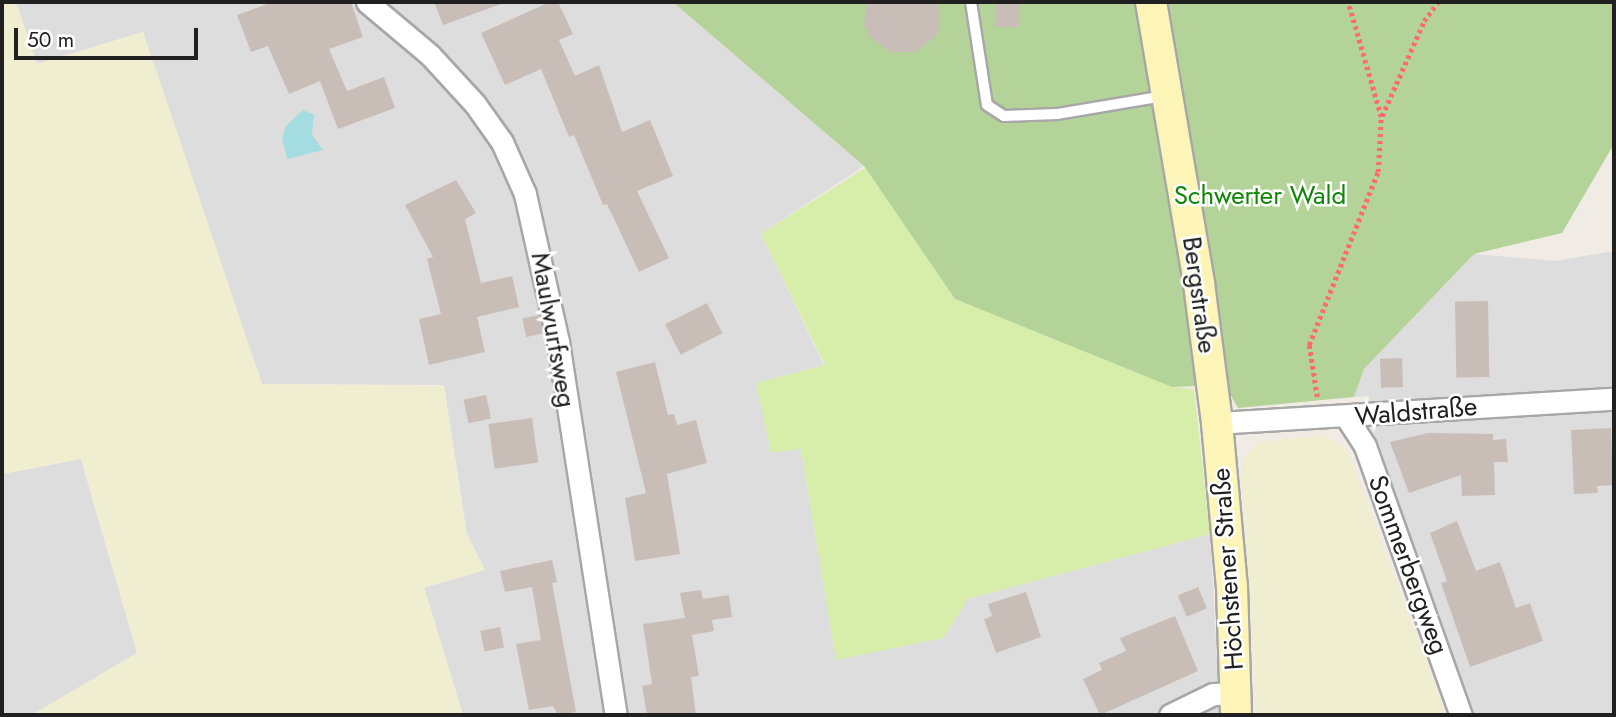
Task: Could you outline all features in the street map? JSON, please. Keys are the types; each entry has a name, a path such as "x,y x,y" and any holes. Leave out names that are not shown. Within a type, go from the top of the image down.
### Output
{"main road":[{"name":"Bergstraße","path":"1151,2 1217,423"},
{"name":"Höchstener Straße","path":"1217,423 1236,704"}],"street":[{"name":"Maulwurfsweg","path":"367,2 429,55 475,104 502,142 525,194 558,341 616,715"},
{"name":"Waldstraße","path":"1217,423 1348,418 1365,412 1614,399"},
{"name":"Sommerbergweg","path":"1348,418 1365,446 1461,715"},
{"path":"1170,715 1213,694 1236,704"}],"lane":[{"path":"971,2 987,105 1004,116 1057,114 1167,96"}],"path":[{"path":"1320,419 1309,345 1378,172 1381,117 1348,2"},
{"path":"1381,117 1424,21 1438,2"}],"shaded area":[{"path":"2,2 16,2 37,64 143,32 262,384 444,386 466,534 485,570 424,588 463,715 32,715 137,653 81,459 2,474"},
{"path":"16,2 673,2 864,166 761,234 824,365 756,383 801,449 836,659 943,638 968,599 1210,534 1220,715 463,715 424,587 485,570 467,534 444,385 262,384 143,32 37,64"},
{"path":"1614,251 1614,715 1474,715 1371,425 1369,396 1354,397 1364,369 1474,254 1555,261"},
{"path":"1324,435 1347,450 1446,715 1257,715 1241,463 1257,442"},
{"path":"81,459 137,653 32,715 2,715 2,474"}],"green space":[{"name":"Schwerter Wald","path":"673,2 1614,2 1614,144 1562,233 1474,254 1364,369 1354,397 1238,408 1225,385 1172,387 955,299 864,166"},
{"path":"865,168 955,299 1172,387 1194,389 1210,534 968,599 943,638 836,660 801,449 771,453 756,383 825,365 761,234"}],"water":[{"path":"303,110 314,115 312,135 323,150 287,159 282,138 286,126"}],"building":[{"path":"273,2 351,2 363,37 329,49 347,91 384,77 395,108 338,129 320,81 289,94 268,46 251,52 237,15"},
{"path":"434,2 501,2 501,4 443,25"},
{"path":"550,2 558,2 573,34 559,40 575,76 599,65 622,132 650,120 673,176 637,191 669,258 639,272 607,204 603,205 574,135 569,137 541,69 505,85 481,33"},
{"path":"867,2 938,2 940,26 935,37 915,52 890,52 869,36 864,24"},
{"path":"995,2 1019,2 1019,27 995,27"},
{"path":"456,180 476,213 465,219 481,283 512,276 519,307 477,317 485,352 429,365 419,319 441,314 427,259 433,257 405,205"},
{"path":"1488,301 1489,377 1456,378 1455,302"},
{"path":"707,303 722,333 681,355 665,324"},
{"path":"539,315 543,334 526,337 522,319"},
{"path":"1402,358 1403,387 1381,388 1380,359"},
{"path":"655,362 668,415 674,414 677,425 696,420 707,463 667,474 680,554 635,561 625,498 646,493 616,372"},
{"path":"486,395 491,418 468,423 464,400"},
{"path":"532,418 538,463 495,469 488,424"},
{"path":"1611,428 1613,485 1597,486 1598,493 1574,494 1571,430"},
{"path":"1428,433 1493,434 1493,440 1506,439 1508,462 1494,462 1495,495 1462,496 1461,475 1409,493 1390,442"},
{"path":"1457,521 1476,571 1500,562 1516,608 1530,603 1543,641 1470,667 1441,583 1447,581 1430,533"},
{"path":"552,560 557,582 552,583 576,712 558,715 553,706 529,710 516,644 541,640 532,587 505,592 500,571"},
{"path":"1198,587 1207,608 1187,617 1178,596"},
{"path":"701,590 703,599 729,595 732,617 712,620 714,631 692,635 699,676 691,677 696,715 647,715 642,686 652,684 643,624 685,618 680,593"},
{"path":"1026,592 1041,637 996,653 984,619 992,616 988,604"},
{"path":"1175,616 1198,671 1100,715 1083,679 1102,670 1099,663 1126,651 1120,638"},
{"path":"500,627 504,648 484,651 480,631"}]}
